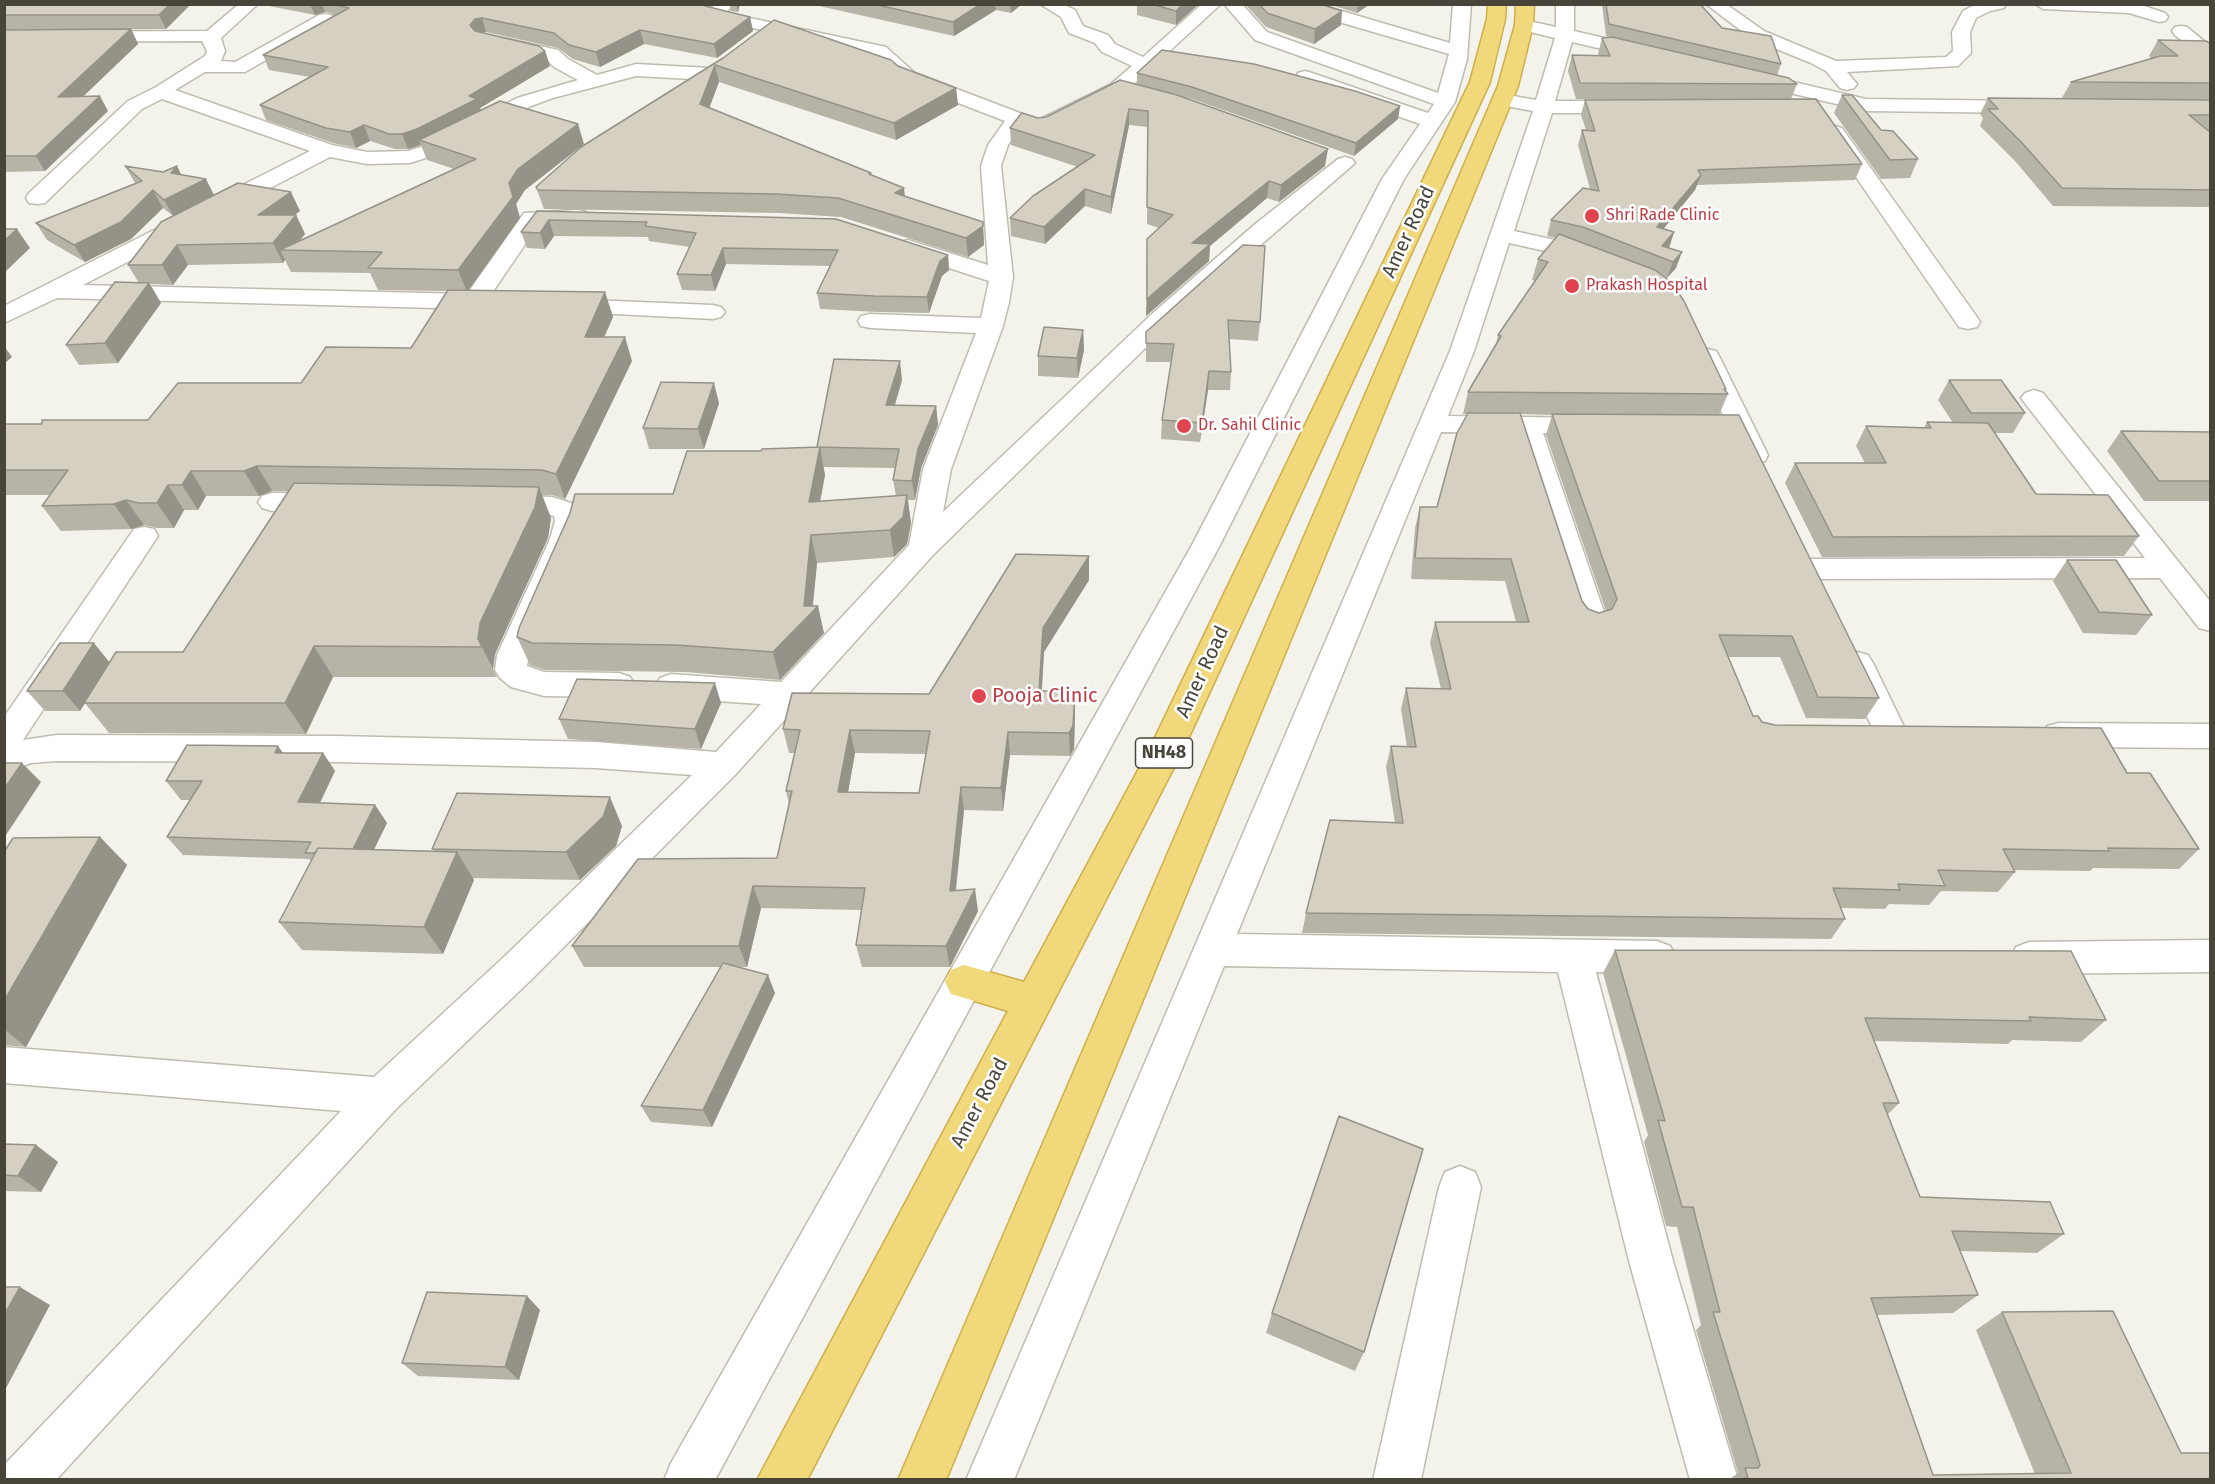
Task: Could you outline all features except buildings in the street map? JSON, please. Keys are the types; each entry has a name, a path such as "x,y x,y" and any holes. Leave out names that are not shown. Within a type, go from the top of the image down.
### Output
{"highway":[{"name":"Amer Road","path":"781,1479 1167,748 1480,82 1496,19 1497,4"},
{"name":"Amer Road","path":"922,1479 1508,86 1524,15"},
{"path":"964,982 1033,1001"}],"street":[{"path":"4,37 212,36 249,4"},
{"path":"725,4 715,14 879,51 908,77 1034,126 1045,125 1118,88 1213,4"},
{"path":"1048,4 1069,14 1075,29 1102,39 1108,48 1137,60 1143,67"},
{"path":"1232,4 1262,36 1438,111"},
{"path":"1297,4 1459,51"},
{"path":"23,1479 382,1096 518,968 724,765 923,548 1162,318 1262,230 1360,168 1438,111 1459,51 1462,4"},
{"path":"1714,4 1758,35 1833,67 1866,105"},
{"path":"1833,67 1951,62 1962,53 1961,32 1969,15 1984,7 1998,4"},
{"path":"2043,4 2131,8 2159,16"},
{"path":"1524,15 1565,19 1658,56"},
{"path":"203,66 238,68 325,19"},
{"path":"990,1479 1462,351 1544,107 1565,19"},
{"path":"755,42 773,28"},
{"path":"2181,31 2211,55"},
{"path":"37,198 135,105 164,91 213,58 216,51 211,41 212,36"},
{"path":"486,39 551,54 561,63 594,81"},
{"path":"682,92 728,62"},
{"path":"164,91 171,97 327,150 367,158 410,157 431,150 524,102 594,81 636,70 710,74"},
{"path":"1727,72 1866,105"},
{"path":"1305,78 1438,111"},
{"path":"1118,88 1140,94"},
{"path":"1502,100 1544,107 1651,107"},
{"path":"1816,105 1968,322"},
{"path":"1781,106 2044,107"},
{"path":"923,548 937,469 991,326 1001,277 991,166 998,145 1017,119"},
{"path":"9,310 54,291 327,150"},
{"path":"1360,168 1429,191"},
{"path":"688,1479 1206,545 1360,168"},
{"path":"474,302 534,206 605,218"},
{"path":"1503,234 1570,250 1610,265"},
{"path":"892,242 1001,277"},
{"path":"54,291 508,303"},
{"path":"543,305 713,312"},
{"path":"870,321 991,326"},
{"path":"1695,332 1729,426 1766,478"},
{"path":"2034,398 2211,621"},
{"path":"1431,424 1622,426"},
{"path":"1527,425 1592,621"},
{"path":"272,502 355,502"},
{"path":"474,503 534,504 567,511 568,521 564,539 513,655 511,670 522,679 544,684 685,686 789,694"},
{"path":"4,743 144,536"},
{"path":"1810,569 2169,568"},
{"path":"1846,640 1903,733 1856,733"},
{"path":"2033,734 2211,736"},
{"path":"4,760 29,751 57,748 324,749 596,755 724,765"},
{"path":"1211,950 1688,957"},
{"path":"1573,956 1651,1262 1714,1479"},
{"path":"1997,958 2211,956"},
{"path":"4,1065 382,1096"},
{"path":"1402,1477 1460,1187"}],"place":[{"name":"Shri Rade Clinic","path":"1592,216"},
{"name":"Prakash Hospital","path":"1572,286"},
{"name":"Dr. Sahil Clinic","path":"1184,426"},
{"name":"Pooja Clinic","path":"979,696"}]}
